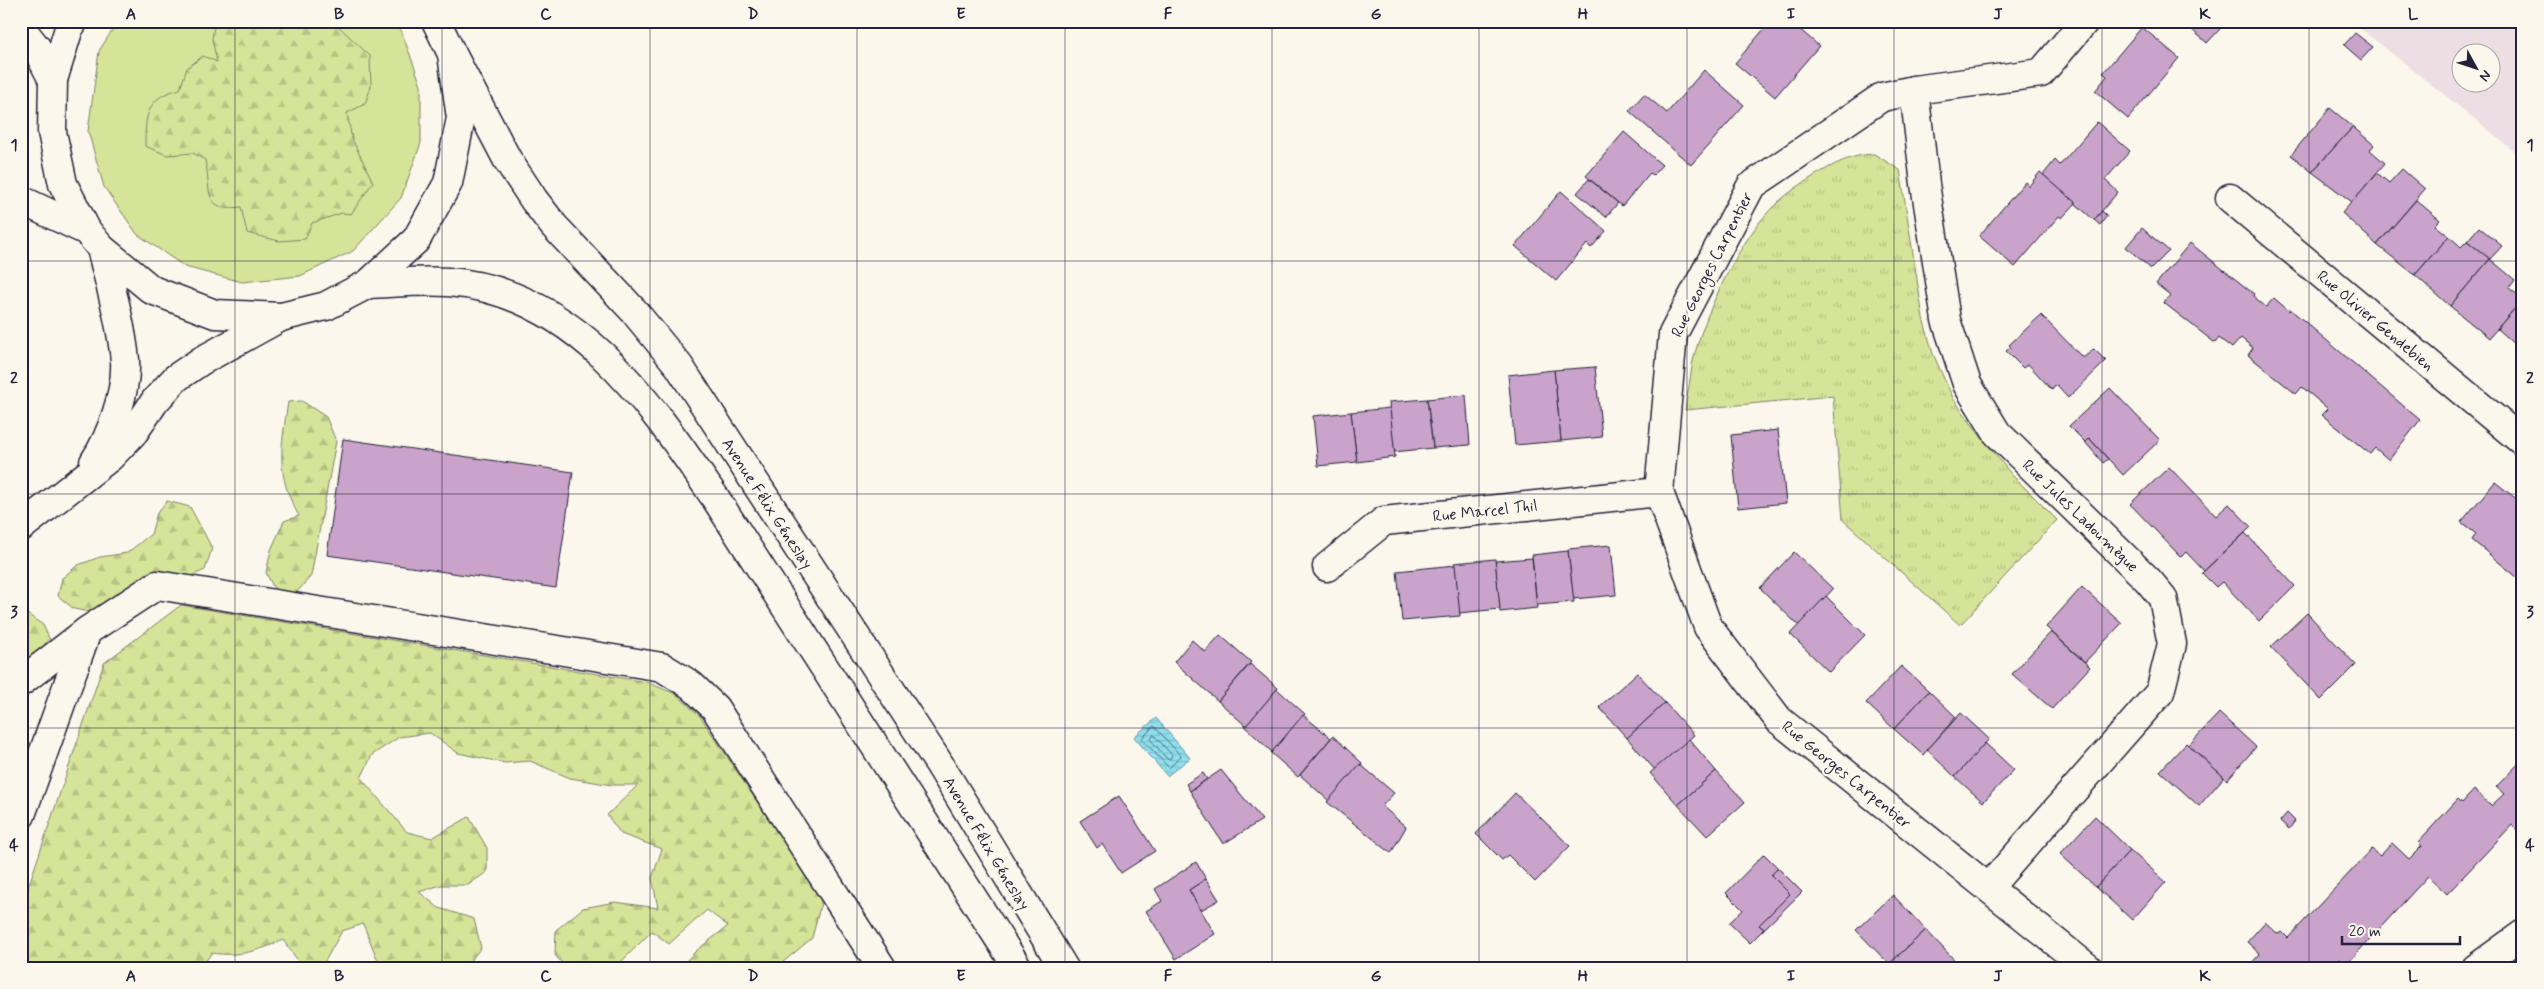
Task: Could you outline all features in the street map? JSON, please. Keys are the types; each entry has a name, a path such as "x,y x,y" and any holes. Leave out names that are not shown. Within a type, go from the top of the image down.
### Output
{"main road":[{"path":"74,21 69,28 53,80 52,132 63,184 94,239 118,320 125,362 121,395 110,433 102,451 85,475"},
{"name":"Avenue Félix Géneslay","path":"436,21 507,159 534,200 554,226 633,310 678,366 938,762 1064,968"},
{"name":"Rue Georges Carpentier","path":"2085,21 2041,73 1914,90 1882,97 1751,186 1673,334 1659,492 1708,627 1779,720 2088,968"},
{"path":"21,28 36,47 53,80"},
{"path":"21,527 110,457 128,438 155,401 176,378 201,361 281,317 326,306 368,284 416,240 448,183 461,118 452,54"},
{"name":"Rue Jules Ladoumègue","path":"1914,90 1925,184 1946,320 1967,384 1997,433 2148,580 2163,598 2172,644 2160,692 1989,887"},
{"name":"Rue Olivier Gendebien","path":"2230,198 2523,442"},
{"path":"21,200 94,239 152,290 215,314 281,317"},
{"path":"368,284 449,282 494,292 528,302 550,314 564,322 596,348 642,398 684,452 716,499 1018,968"},
{"name":"Rue Marcel Thil","path":"1327,567 1384,521 1659,492"},
{"path":"21,682 86,631 157,585 662,667 691,684 715,708 882,968"},
{"path":"21,815 86,631"},
{"path":"2476,968 2523,934"}],"shaded area":[{"path":"2351,21 2523,21 2523,159 2480,123"}],"green space":[{"path":"118,21 393,21 401,30 421,85 421,143 401,198 353,251 300,276 242,282 185,267 137,234 104,187 88,131 99,51"},
{"path":"215,21 335,23 370,56 371,87 365,104 347,113 352,139 373,182 351,214 342,213 312,223 305,239 279,241 247,233 241,207 228,208 213,202 210,196 205,160 193,153 167,155 145,146 147,117 154,103 160,97 180,89 187,68 203,56 217,62 212,39"},
{"path":"1874,154 1900,170 1923,318 1933,354 1953,398 2012,475 2057,520 1960,625 1843,520 1833,396 1685,410 1698,342 1715,299 1750,235 1777,203 1804,182 1842,161 1857,156"},
{"path":"302,401 326,417 336,441 311,576 296,593 275,590 266,573 271,550 284,521 299,516 286,487 283,474 282,447 288,402"},
{"path":"167,501 190,507 212,548 205,570 100,614 74,609 58,596 62,578 78,565 100,557 127,553 151,534 157,513"},
{"path":"181,605 646,682 676,694 700,716 822,899 812,938 776,968 679,968 696,951 728,926 707,910 669,944 652,931 621,962 599,968 566,968 555,955 556,930 583,908 615,902 658,908 652,878 662,849 621,834 607,815 638,785 612,785 570,778 530,761 505,763 458,753 430,733 399,737 372,755 361,778 407,832 432,838 469,817 487,848 487,872 468,885 441,885 419,892 439,908 474,919 481,948 464,968 389,968 379,963 363,924 342,931 321,968 299,962 283,940 240,954 212,953 200,968 21,968 21,908 104,663"},
{"path":"26,613 43,625 51,642 21,691 21,614"}],"water":[{"path":"1156,718 1190,758 1167,776 1134,737"}],"building":[{"path":"1771,21 1790,21 1819,46 1775,97 1735,63"},
{"path":"2182,21 2217,21 2214,24 2220,29 2207,43"},
{"path":"2142,27 2179,58 2128,119 2095,91 2107,76 2103,73"},
{"path":"2355,33 2373,47 2361,60 2344,45"},
{"path":"1704,70 1744,105 1691,165 1629,111 1644,94 1667,113"},
{"path":"2330,108 2353,127 2312,172 2291,155"},
{"path":"2097,122 2130,151 2105,180 2118,192 2094,220 2043,175 2055,160 2060,165"},
{"path":"2353,127 2374,145 2370,150 2385,163 2352,202 2312,172"},
{"path":"1624,132 1662,165 1653,175 1650,173 1622,206 1586,176"},
{"path":"2402,169 2425,189 2377,245 2342,213 2377,173 2389,183"},
{"path":"2040,172 2076,203 2062,218 2059,216 2015,267 1979,236 2025,182 2029,186"},
{"path":"1589,179 1618,203 1606,217 1577,193"},
{"path":"1561,191 1606,231 1591,248 1587,244 1556,281 1515,246"},
{"path":"2416,200 2440,220 2435,225 2449,236 2415,275 2377,245"},
{"path":"2102,211 2107,216 2100,225 2094,220"},
{"path":"2479,227 2502,246 2490,259 2467,241"},
{"path":"2142,228 2169,251 2151,269 2126,247"},
{"path":"2449,236 2461,247 2467,241 2490,259 2450,306 2415,275"},
{"path":"2190,243 2254,294 2253,296 2266,307 2274,298 2289,311 2290,309 2420,420 2389,460 2375,448 2370,454 2322,415 2328,409 2302,387 2296,394 2248,355 2253,348 2241,338 2232,348 2219,338 2215,343 2164,303 2170,295 2156,284"},
{"path":"2490,259 2515,280 2509,288 2523,299 2489,338 2450,306"},
{"path":"2523,299 2523,352 2497,329"},
{"path":"2041,315 2083,358 2094,349 2106,361 2068,398 2056,385 2052,390 2028,364 2023,368 2006,351 2011,347 2009,345"},
{"path":"1595,367 1602,437 1561,441 1554,370"},
{"path":"1554,370 1561,441 1515,445 1508,375"},
{"path":"2110,388 2160,440 2123,475 2089,438 2085,442 2069,426"},
{"path":"1466,395 1470,445 1433,448 1427,399"},
{"path":"1427,399 1433,448 1394,452 1389,402"},
{"path":"1390,408 1395,457 1357,462 1351,412"},
{"path":"1351,412 1357,462 1318,466 1313,416"},
{"path":"1778,430 1786,503 1738,508 1731,435"},
{"path":"2089,438 2108,459 2103,463 2085,442"},
{"path":"343,439 573,472 556,588 327,555"},
{"path":"2169,467 2216,516 2229,504 2251,527 2204,571 2186,552 2181,557 2130,504"},
{"path":"2495,482 2523,504 2523,573 2518,578 2472,540 2476,534 2461,522"},
{"path":"2245,533 2295,586 2259,621 2222,582 2216,587 2202,573"},
{"path":"1611,545 1616,595 1573,599 1568,549"},
{"path":"1568,551 1574,602 1537,605 1532,555"},
{"path":"1794,552 1833,589 1799,626 1760,588"},
{"path":"1532,558 1537,608 1500,612 1495,561"},
{"path":"1495,559 1500,609 1459,613 1454,563"},
{"path":"1455,565 1460,616 1402,621 1397,571"},
{"path":"2082,587 2122,623 2085,662 2046,627"},
{"path":"1826,596 1865,635 1829,672 1790,634"},
{"path":"2307,613 2356,665 2321,700 2271,647"},
{"path":"2051,632 2090,667 2052,709 2012,674"},
{"path":"1220,635 1251,662 1218,701 1174,662 1192,640 1205,652"},
{"path":"1250,664 1278,688 1246,726 1218,701"},
{"path":"1901,666 1929,691 1894,729 1866,703"},
{"path":"1637,673 1665,703 1627,738 1599,707"},
{"path":"1277,689 1305,714 1272,752 1245,727"},
{"path":"1929,691 1956,717 1923,755 1894,729"},
{"path":"1665,703 1694,735 1655,770 1627,738"},
{"path":"1961,713 1989,739 1955,777 1927,750"},
{"path":"2219,713 2256,747 2227,780 2189,745"},
{"path":"1303,715 1331,738 1298,777 1271,753"},
{"path":"1333,736 1362,763 1329,801 1300,775"},
{"path":"1689,739 1716,771 1678,805 1650,773"},
{"path":"1985,743 2014,770 1983,802 1955,777"},
{"path":"2186,743 2224,777 2199,806 2160,771"},
{"path":"2523,759 2523,836 2512,825 2447,894 2428,876 2345,966 2339,959 2331,968 2247,968 2260,954 2247,942 2265,922 2278,934 2282,932 2288,938 2372,849 2380,856 2392,843 2409,859 2422,846 2418,842 2458,799 2462,803 2474,790 2491,806 2504,794 2496,787"},
{"path":"1360,764 1394,793 1382,806 1406,827 1391,853 1327,802"},
{"path":"1221,770 1262,820 1223,844 1190,791"},
{"path":"1716,771 1745,802 1707,836 1678,805"},
{"path":"1203,773 1207,779 1190,791 1186,784"},
{"path":"1515,793 1570,846 1535,882 1508,855 1502,860 1476,834"},
{"path":"1119,796 1155,851 1121,873 1102,844 1097,848 1080,821"},
{"path":"2287,813 2295,821 2289,829 2280,821"},
{"path":"2095,816 2130,850 2096,887 2060,854"},
{"path":"2130,850 2166,882 2132,920 2096,887"},
{"path":"1764,854 1778,868 1771,875 1790,894 1759,925 1764,929 1750,943 1729,923 1743,910 1726,893"},
{"path":"1196,862 1206,879 1189,890 1215,934 1176,959 1146,911 1162,901 1155,889"},
{"path":"1778,868 1802,892 1764,929 1759,925 1790,894 1771,875"},
{"path":"1206,879 1219,900 1201,910 1189,890"},
{"path":"1893,895 1926,930 1889,964 1856,930"},
{"path":"1926,930 1962,968 1892,968 1889,964"}]}
